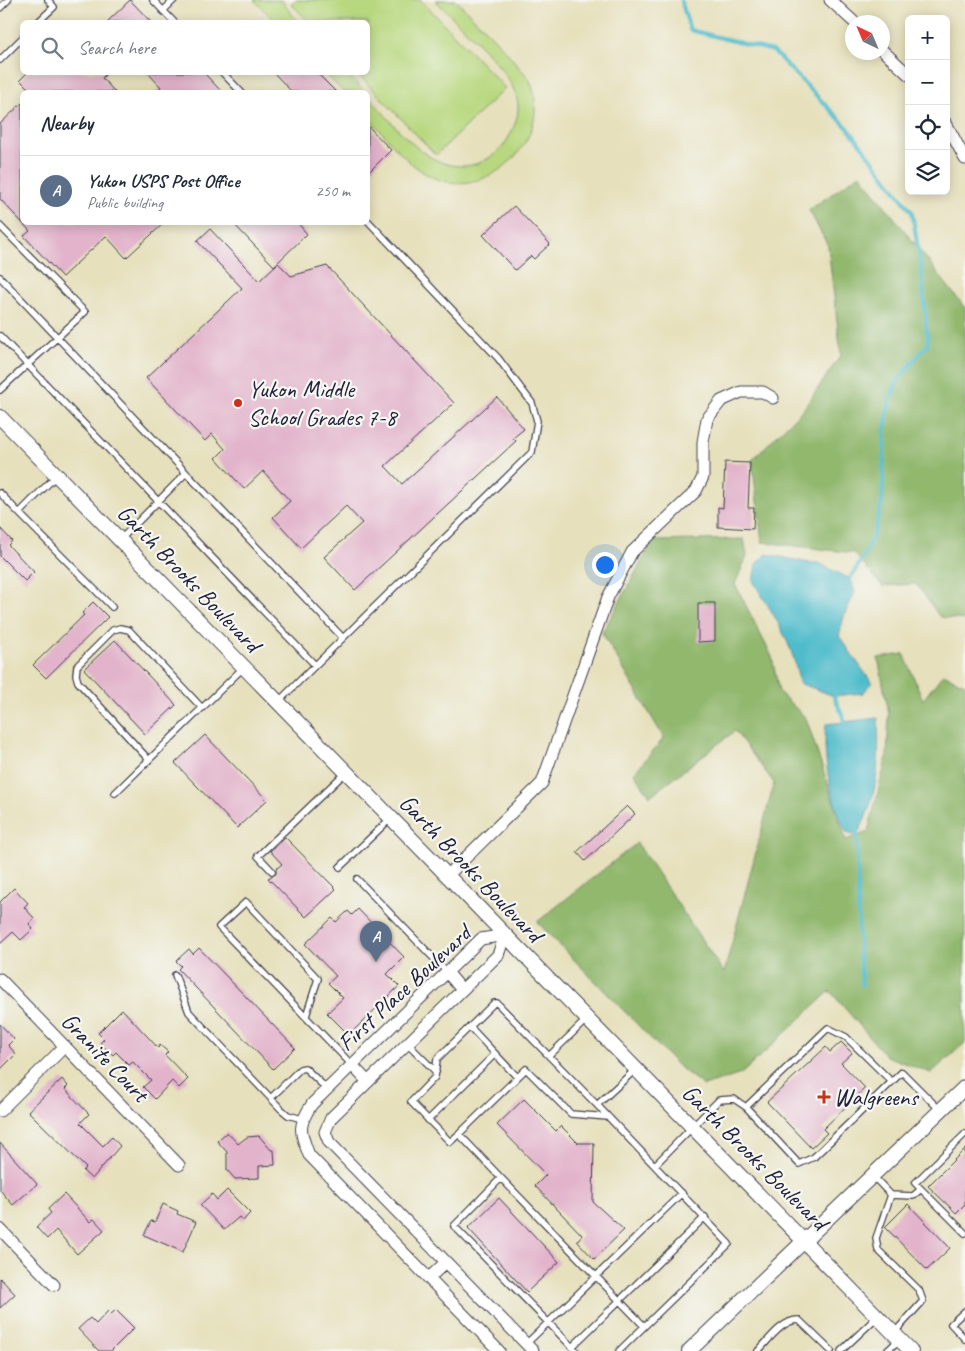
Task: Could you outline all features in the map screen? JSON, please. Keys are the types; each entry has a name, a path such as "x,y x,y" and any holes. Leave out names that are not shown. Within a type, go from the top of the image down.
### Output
{"street":[{"path":"830,0 846,15"},
{"path":"890,57 905,71"},
{"path":"950,131 965,159"},
{"path":"447,876 542,783 608,596 632,552 696,491 703,476 703,442 706,419 721,401 741,392 763,392 773,398"},
{"name":"Garth Brooks Boulevard","path":"0,416 447,876 804,1239 911,1351"},
{"name":"First Place Boulevard","path":"302,1119 312,1104 481,939 505,935 498,955 331,1118 325,1132 329,1142 446,1262 526,1349"},
{"path":"447,972 462,990"},
{"name":"Granite Court","path":"0,979 179,1164"},
{"path":"0,1111 65,1046"},
{"path":"352,1065 368,1082"},
{"path":"688,1351 965,1087"},
{"path":"302,1119 300,1131 310,1155 499,1351"},
{"path":"0,1229 54,1285"},
{"path":"429,1278 446,1262"}],"lane":[{"path":"0,8 8,0"},
{"path":"40,20 54,7 48,0"},
{"path":"153,0 172,20"},
{"path":"163,10 174,0"},
{"path":"0,60 20,40"},
{"path":"225,75 239,90"},
{"path":"278,702 532,452 537,421 532,403 498,358 370,223"},
{"path":"0,226 85,312 0,390"},
{"path":"0,277 185,474 343,638"},
{"path":"0,336 315,665"},
{"path":"120,540 185,474"},
{"path":"19,513 57,475"},
{"path":"0,494 112,607"},
{"path":"149,760 78,682 76,675 77,666 113,630 120,628 129,630 202,708"},
{"path":"115,793 244,668"},
{"path":"272,871 258,856 346,772"},
{"path":"340,867 391,818"},
{"path":"357,878 447,972"},
{"path":"306,1016 318,979 246,902 219,927 352,1065"},
{"path":"175,975 189,1012 288,1115 302,1119"},
{"path":"608,1117 571,1114 527,1069 450,1142 410,1102 435,1077 437,1059 496,1002 597,1105 682,1193 729,1244 618,1351"},
{"path":"549,1056 587,1019"},
{"path":"470,1027 517,1077"},
{"path":"746,1107 828,1028 846,1037 892,1082"},
{"path":"407,1044 436,1072"},
{"path":"428,1120 496,1054"},
{"path":"271,1098 300,1069 306,1068 327,1089"},
{"path":"597,1105 636,1069"},
{"path":"655,1165 719,1100 734,1099 746,1107 799,1164 814,1157 902,1072 940,1110"},
{"path":"459,1134 644,1326"},
{"path":"963,1228 915,1183 965,1134"},
{"path":"872,1175 891,1195 913,1196 921,1189"},
{"path":"501,1178 454,1226 574,1349 705,1217"},
{"path":"526,1349 549,1322 682,1193"},
{"path":"887,1351 923,1301 919,1290 878,1250 876,1238 891,1195"},
{"path":"965,1311 951,1324 965,1339"},
{"path":"841,1351 878,1316"},
{"path":"758,1351 787,1322 794,1320 799,1320 831,1351"}],"green space":[{"path":"254,0 281,0 296,20 274,20"},
{"path":"295,0 421,0 505,88 436,155 359,75 370,75 370,20 307,20 291,4"},
{"path":"435,0 456,0 488,32 529,79 535,102 533,123 525,142 512,159 496,172 476,180 455,183 434,178 415,167 370,119 370,98 402,134 429,156 443,163 459,166 476,164 488,159 507,140 515,123 518,105 512,87 504,74 494,60"},
{"path":"326,75 348,75 363,90 342,90"},
{"path":"860,174 965,308 965,620 940,617 916,584 882,586 854,553 762,542 752,460 805,407 841,355 828,246 809,210"},
{"path":"744,539 747,556 735,584 772,657 779,692 806,718 846,840 868,832 887,756 889,714 878,658 904,654 923,700 943,674 965,684 965,1043 931,1073 886,1056 830,991 741,1074 704,1086 679,1067 537,922 637,843 724,973 774,783 735,731 650,796 634,773 664,738 602,633 653,541"}],"water":[{"path":"767,554 809,563 819,563 850,579 855,592 844,616 839,636 872,683 863,693 834,696 799,683 797,669 788,643 753,581 756,564"},
{"path":"878,718 879,749 876,778 869,807 857,835 846,832 832,793 825,752 826,724"}],"building":[{"path":"130,0 149,20 109,20"},
{"path":"25,75 105,75 102,78 113,90 30,90 20,80"},
{"path":"150,75 206,75 220,90 157,90 161,87"},
{"path":"276,75 319,75 334,90 290,90"},
{"path":"20,105 20,220 0,199 0,124"},
{"path":"370,128 391,150 370,171"},
{"path":"514,206 550,244 534,259 531,256 515,270 483,235"},
{"path":"24,225 162,225 126,258 106,236 62,277 24,236 30,231"},
{"path":"235,225 300,225 307,234 274,266"},
{"path":"210,229 259,281 278,263 291,276 327,266 454,403 385,466 402,484 497,397 524,429 513,438 516,441 355,590 324,557 362,523 346,506 301,548 273,517 290,501 263,471 244,489 216,458 225,449 212,434 205,441 146,378 242,288 197,241"},
{"path":"725,462 750,463 748,508 754,508 753,529 718,527 718,507 723,508"},
{"path":"0,528 12,541 8,545 34,572 25,581 0,556"},
{"path":"93,602 108,617 46,678 33,665 84,615 82,613"},
{"path":"698,603 715,603 715,641 698,642"},
{"path":"115,640 176,705 145,734 84,669"},
{"path":"205,735 267,800 237,828 175,763"},
{"path":"627,806 635,814 585,861 577,852"},
{"path":"285,837 336,889 306,917 268,878 276,874 276,869 282,864 270,851"},
{"path":"14,888 28,903 24,907 34,918 29,924 33,929 21,940 13,932 0,944 0,902"},
{"path":"358,909 404,957 387,974 399,986 349,1035 327,1013 343,998 328,983 336,976 305,944 332,918 336,922 348,911 352,915"},
{"path":"199,948 295,1048 273,1069 178,969 181,966 176,961 189,949 193,954"},
{"path":"122,1009 158,1048 160,1045 168,1052 165,1055 188,1079 179,1088 172,1081 155,1099 143,1087 151,1080 133,1062 129,1065 116,1052 113,1055 100,1043 104,1039 98,1033"},
{"path":"0,1024 14,1039 8,1045 16,1054 0,1070"},
{"path":"841,1042 852,1053 841,1063 865,1088 823,1129 827,1133 811,1148 767,1102 826,1047 830,1052"},
{"path":"62,1079 68,1086 65,1089 89,1114 80,1123 103,1146 112,1137 120,1146 92,1179 83,1171 86,1168 28,1111"},
{"path":"524,1099 556,1131 561,1126 578,1143 594,1143 593,1202 624,1230 594,1259 577,1241 582,1235 535,1186 546,1175 497,1125"},
{"path":"227,1132 238,1144 247,1137 259,1136 271,1150 274,1150 275,1165 259,1166 259,1178 235,1179 227,1170 227,1152 217,1141"},
{"path":"0,1143 37,1184 13,1205 0,1190"},
{"path":"965,1149 965,1204 956,1213 928,1186"},
{"path":"227,1190 250,1213 243,1221 239,1217 224,1230 200,1205 212,1194 217,1200"},
{"path":"64,1194 90,1222 94,1219 104,1230 77,1254 56,1230 47,1239 36,1227 51,1213 48,1209"},
{"path":"499,1198 559,1262 527,1292 468,1228"},
{"path":"163,1204 178,1211 177,1214 196,1222 183,1252 144,1235 151,1221 155,1222"},
{"path":"908,1204 950,1248 927,1270 885,1227"},
{"path":"0,1278 15,1294 0,1308"},
{"path":"116,1310 134,1328 111,1351 99,1351 78,1329 90,1318 96,1324 108,1311 111,1314"}],"waterway":[{"path":"681,0 690,30 773,51 848,128 912,212 921,267 928,344 897,381 889,404 885,429 882,502 875,530 864,556 848,582"},
{"path":"836,694 834,696 847,726"},
{"path":"857,832 859,950 862,985"}],"place":[{"name":"Yukon Middle School Grades 7-8","path":"238,403"},
{"name":"Yukon USPS Post Office","path":"376,962"},
{"name":"Walgreens","path":"824,1097"}]}
